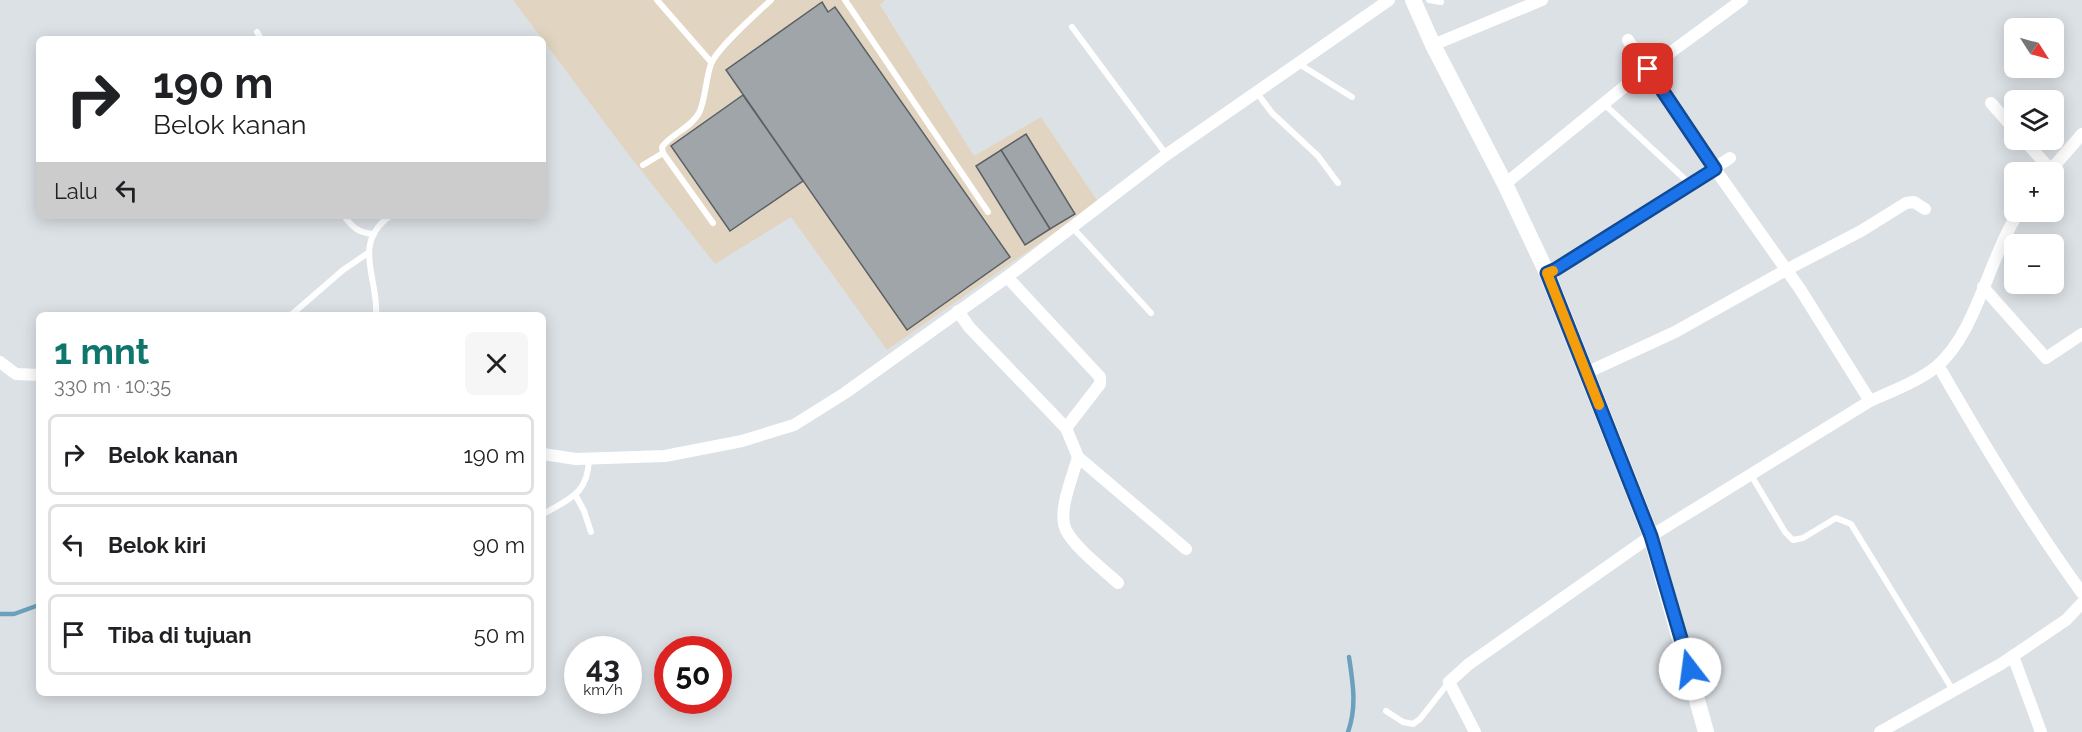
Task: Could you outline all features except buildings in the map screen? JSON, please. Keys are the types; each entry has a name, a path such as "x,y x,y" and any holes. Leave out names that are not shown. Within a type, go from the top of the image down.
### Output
{"main road":[{"path":"1420,1 1432,45 1505,184 1547,273 1651,536 1707,732"}],"street":[{"path":"546,454 576,459 665,456 742,441 794,425 845,393 1007,276 1166,155 1389,0"},
{"path":"1432,45 1542,0"},
{"path":"1648,69 1742,0"},
{"path":"1628,40 1786,270 1870,401"},
{"path":"1505,184 1624,87"},
{"path":"1991,103 2004,118"},
{"path":"2058,162 2082,134"},
{"path":"2032,150 2042,162"},
{"path":"1547,273 1730,158"},
{"path":"1586,373 1675,332 1786,270 1862,231 1906,203 1914,202 1925,209"},
{"path":"1475,732 1449,682 1469,664 1651,536 1870,401 1907,384 1938,365 1957,342 2013,222"},
{"path":"1007,276 1100,377 1100,384 1066,428"},
{"path":"1983,287 2046,358 2082,334"},
{"path":"958,311 969,327 1066,428 1078,458 1186,549"},
{"path":"0,362 16,374"},
{"path":"1938,365 1991,455 2058,560 2082,593"},
{"path":"0,375 36,375"},
{"path":"1078,458 1065,500 1065,529 1076,543 1118,583"},
{"path":"1881,732 2013,656 2066,620 2082,603"},
{"path":"2013,656 2042,732"}],"lane":[{"path":"657,0 711,62"},
{"path":"713,223 663,153 662,147 686,128 700,112 711,62 740,29 771,0"},
{"path":"845,0 988,212"},
{"path":"1420,1 1441,2"},
{"path":"1072,27 1166,155"},
{"path":"257,32 259,36"},
{"path":"1299,64 1352,97"},
{"path":"1257,93 1272,113 1318,156 1338,183"},
{"path":"1604,104 1690,184"},
{"path":"643,165 663,153"},
{"path":"347,219 362,233 374,234"},
{"path":"376,312 368,253 374,234 387,219"},
{"path":"1072,227 1151,313"},
{"path":"294,312 343,270 368,253"},
{"path":"546,512 576,496 585,483 590,459"},
{"path":"1751,475 1785,532 1793,540 1803,538 1836,518 1851,524 1954,692"},
{"path":"576,496 591,532"},
{"path":"1386,711 1404,722 1413,724 1420,719 1449,682"}],"shaded area":[{"path":"513,0 885,0 880,5 974,156 1041,117 1098,202 887,350 791,217 715,264 625,150 546,44 546,36 540,36"}],"waterway":[{"path":"0,614 14,614 36,606"},
{"path":"1348,732 1353,713 1353,686 1349,657"}],"slow traffic":[{"path":"1553,271 1547,273 1599,405"}],"route":[{"path":"1648,69 1715,169 1547,273 1651,536 1690,669"}]}
